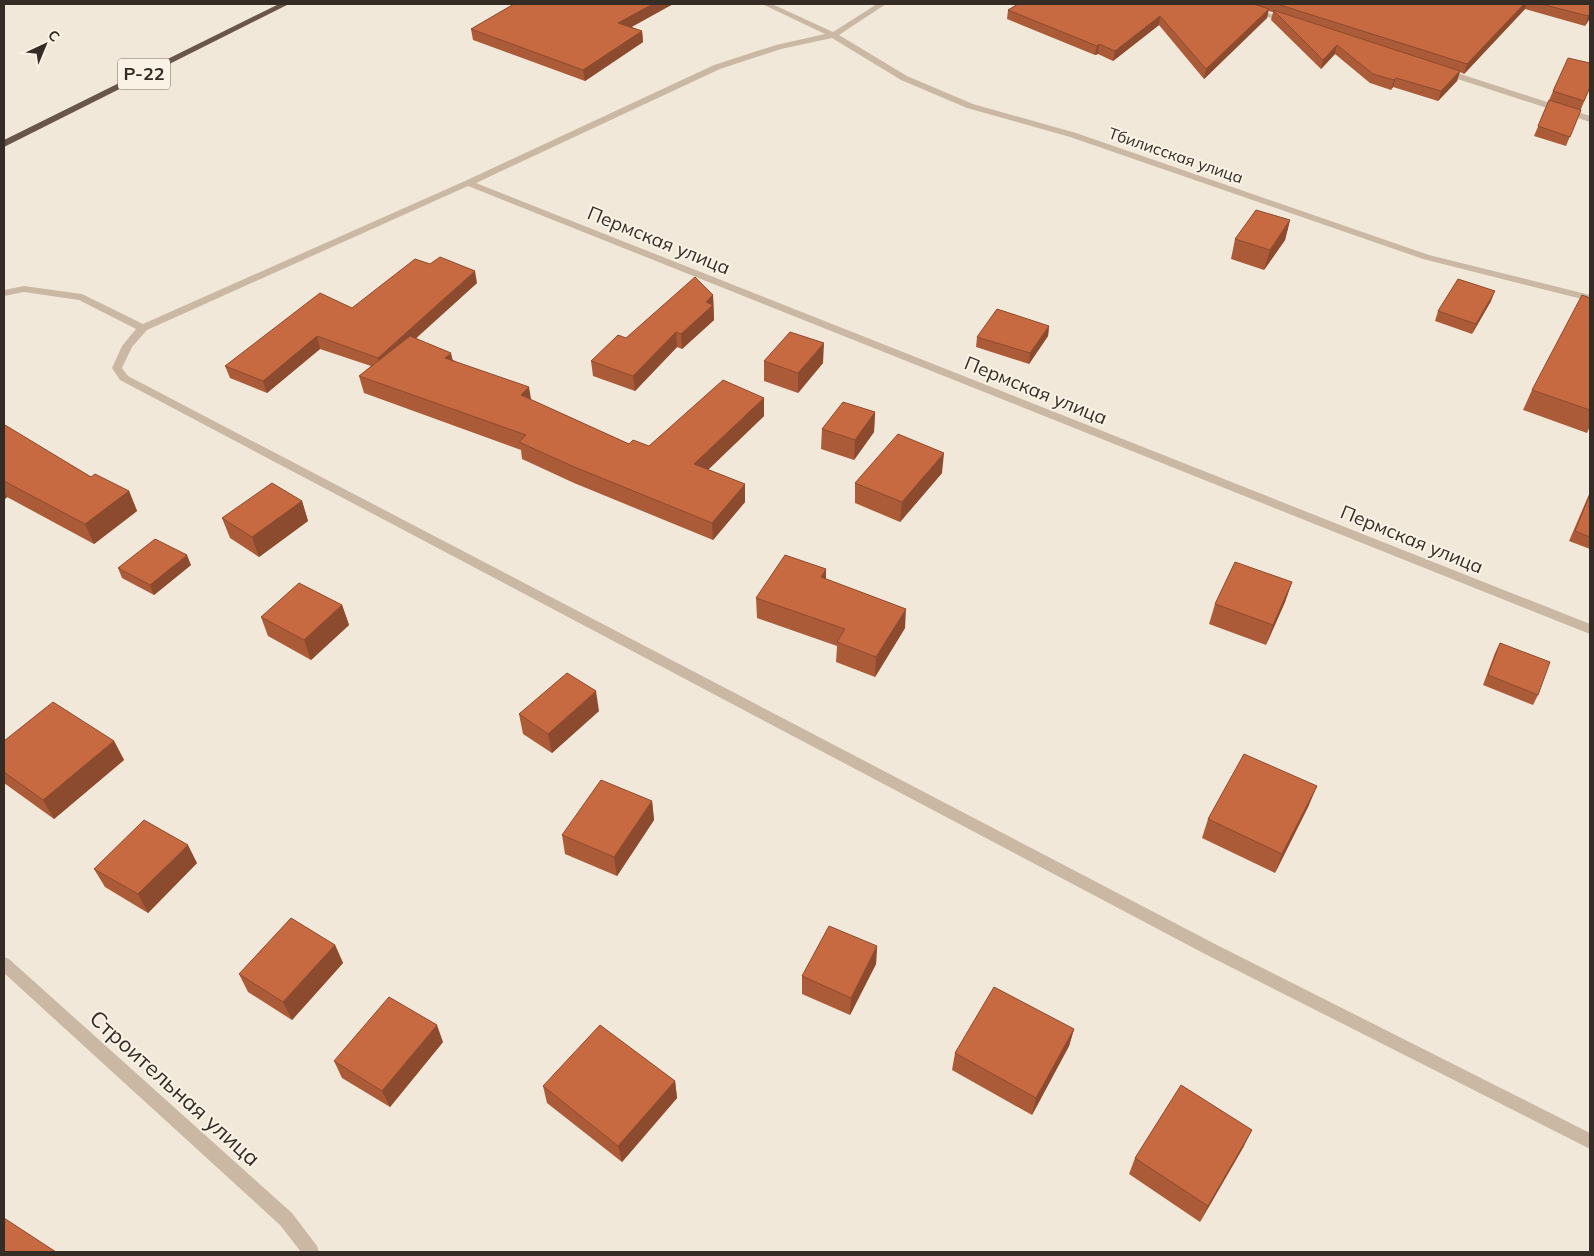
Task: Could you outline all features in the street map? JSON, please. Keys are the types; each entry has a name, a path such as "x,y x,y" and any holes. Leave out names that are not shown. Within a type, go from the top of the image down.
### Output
{"highway":[{"name":"Р-22","path":"4,144 285,4"}],"street":[{"name":"Тбилисская улица","path":"766,4 833,36 904,78 970,106 1074,135 1426,257 1590,298"},
{"path":"882,4 833,36 779,47 717,67 468,183 144,328 130,340 117,368 124,378 1210,949 1590,1141"},
{"path":"1233,4 1299,25"},
{"path":"1430,67 1590,119"},
{"name":"Пермская улица","path":"468,183 1590,629"},
{"path":"4,293 24,289 82,297 144,328"},
{"name":"Строительная улица","path":"4,964 286,1219 311,1252"}],"building":[{"path":"514,4 653,4 618,23 642,31 583,70 471,29"},
{"path":"1018,4 1253,4 1269,9 1206,69 1160,16 1115,51 1099,44 1097,46 1008,10"},
{"path":"1277,4 1524,4 1467,64"},
{"path":"1541,4 1590,4 1590,13 1588,16"},
{"path":"1273,10 1460,71 1441,91 1396,78 1394,80 1373,74 1337,45 1323,60"},
{"path":"1568,58 1590,63 1590,87 1584,101 1553,91"},
{"path":"1549,100 1581,110 1570,137 1538,126"},
{"path":"1256,210 1290,220 1270,250 1235,239"},
{"path":"440,257 475,271 378,358 317,336 263,381 225,366 320,293 352,308 415,259 430,264"},
{"path":"695,277 713,295 706,302 713,305 681,334 676,332 633,376 591,361 618,335 626,338"},
{"path":"1458,279 1495,291 1476,324 1438,311"},
{"path":"1582,295 1590,298 1590,410 1532,390"},
{"path":"997,309 1049,326 1030,353 977,337"},
{"path":"790,332 824,343 798,373 764,361"},
{"path":"410,336 451,353 445,358 529,387 521,395 629,444 633,440 649,446 723,380 764,398 694,464 745,484 712,523 572,466 519,442 526,435 359,376"},
{"path":"843,402 875,412 855,440 822,429"},
{"path":"5,425 91,477 95,474 129,491 85,524 4,481"},
{"path":"898,434 944,453 902,502 855,483"},
{"path":"272,483 302,501 252,537 222,518"},
{"path":"1590,494 1590,537 1575,531"},
{"path":"155,539 187,555 150,585 118,568"},
{"path":"785,555 826,569 821,577 906,609 876,657 837,642 845,629 756,598"},
{"path":"1235,562 1292,582 1273,625 1215,604"},
{"path":"299,583 342,605 304,640 261,617"},
{"path":"1500,643 1550,662 1538,695 1488,675"},
{"path":"567,673 596,691 548,734 519,714"},
{"path":"53,702 114,741 43,800 4,772 4,741"},
{"path":"1244,754 1317,786 1282,854 1208,819"},
{"path":"601,780 652,801 614,857 562,835"},
{"path":"144,820 188,845 138,894 94,869"},
{"path":"291,918 335,945 283,1002 239,974"},
{"path":"829,926 877,946 851,998 802,976"},
{"path":"994,987 1074,1029 1036,1098 955,1053"},
{"path":"389,997 437,1025 382,1091 334,1061"},
{"path":"600,1025 675,1081 618,1146 543,1086"},
{"path":"1181,1085 1252,1130 1208,1206 1135,1158"},
{"path":"4,1218 56,1252 4,1252"}]}
